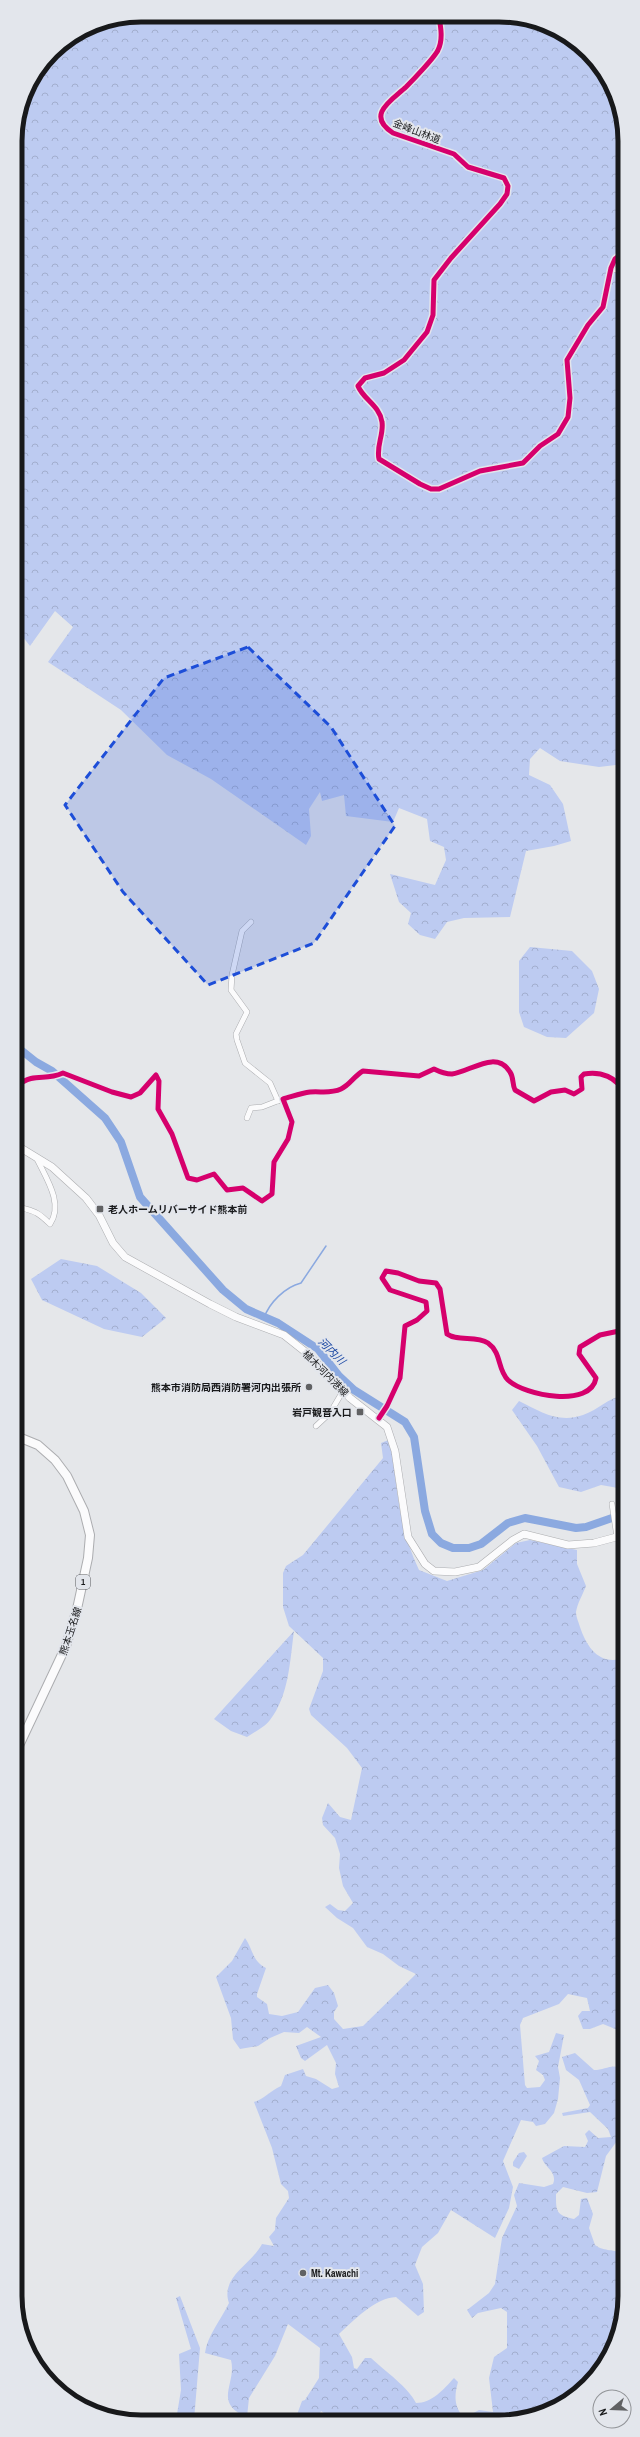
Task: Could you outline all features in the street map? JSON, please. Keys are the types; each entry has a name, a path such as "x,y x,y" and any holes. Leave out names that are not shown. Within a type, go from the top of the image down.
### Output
{"main road":[{"name":"植木河内港線","path":"22,1149 58,1172 86,1198 99,1216 113,1243 125,1257 236,1317 284,1335 308,1354 343,1391 380,1416 392,1437 408,1537 425,1564 434,1571 455,1572 479,1567 513,1540 524,1534 568,1545 594,1543 618,1537"},
{"name":"熊本玉名線","path":"22,1438 38,1445 55,1460 80,1503 88,1525 88,1558 75,1620 64,1652 22,1739"}],"street":[{"name":"金峰山林道","path":"439,22 441,43 438,51 406,86 388,101 381,116 387,129 393,133 454,154 468,167 504,178 508,186 507,194 494,213 475,232 434,280 433,315 427,332 404,360 384,373 365,378 358,386 360,391 378,410 382,421 377,451 379,459 431,489 450,486 480,471 523,463 540,446 558,434 568,417 570,398 566,371 568,360 588,326 603,307 611,268"},
{"path":"618,257 615,259 611,268 618,271"},
{"path":"22,1083 34,1076 52,1078 63,1073 112,1092 131,1097 140,1093 152,1077 158,1077 158,1109 172,1134 188,1178 196,1180 214,1174 227,1190 243,1188 262,1201 272,1194 274,1162 288,1140 292,1122 270,1083 245,1063 237,1040 236,1034 247,1012 232,990 232,975 242,931 251,922"},
{"path":"247,1118 251,1108 262,1107 280,1100 311,1092 321,1094 340,1089 346,1086 354,1075 363,1071 419,1076 434,1069 444,1074 454,1074 488,1062 504,1066 510,1071 515,1090 534,1101 551,1092 565,1090 574,1094 582,1089 582,1077 584,1074 591,1073 613,1078 618,1081"},
{"path":"22,1207 40,1214 50,1224 54,1218 54,1195 37,1159"},
{"path":"380,1416 387,1406 400,1378 405,1326 423,1317 428,1306 426,1302 417,1298 390,1290 382,1278 386,1271 398,1273 419,1281 436,1283 440,1289 447,1334 452,1337 472,1338 486,1342 496,1351 502,1372 507,1380 514,1386 539,1396 558,1396 588,1392 595,1386 596,1378 579,1354 580,1347 600,1335 618,1331"},
{"path":"316,1426 330,1413 343,1391"},
{"path":"612,1504 614,1525 618,1531"}],"highlighted area":[{"path":"248,647 331,727 395,826 314,943 208,985 123,892 65,805 164,678"}],"green space":[{"path":"133,22 507,22 537,28 552,34 565,42 583,57 598,75 606,88 614,110 618,141 618,765 599,767 560,761 540,748 530,759 529,775 550,785 563,804 571,841 526,851 510,917 464,918 447,922 435,939 420,935 408,924 411,913 399,902 390,874 435,885 446,860 444,847 430,841 427,819 399,808 393,822 346,816 344,795 322,801 320,792 309,809 311,836 306,845 211,779 167,755 121,710 48,662 73,627 55,611 30,646 22,636 22,133 26,110 34,88 52,63 75,42 88,34 110,26"},
{"path":"530,947 572,951 592,971 599,989 594,1013 566,1038 547,1037 524,1027 519,1012 519,961"},
{"path":"61,1259 97,1266 141,1293 166,1318 142,1337 104,1329 42,1300 31,1279"},
{"path":"618,1397 618,1488 601,1485 581,1492 559,1487 537,1446 512,1410 519,1401 550,1415 565,1418 583,1415"},
{"path":"391,1439 402,1522 412,1554 419,1570 447,1581 483,1570 516,1543 530,1540 577,1550 577,1564 586,1586 576,1612 583,1635 586,1642 601,1657 618,1660 618,2030 603,2024 590,2029 583,2029 578,2016 582,2011 590,2011 587,1998 568,1994 559,2004 523,2018 520,2025 525,2085 527,2088 540,2087 545,2080 543,2075 536,2070 539,2061 535,2056 549,2052 556,2033 564,2035 558,2067 560,2078 558,2099 554,2113 545,2124 536,2126 533,2122 521,2120 503,2161 513,2187 509,2208 495,2238 451,2210 438,2233 422,2247 415,2265 423,2284 424,2312 418,2316 396,2297 388,2298 373,2305 351,2322 339,2334 352,2357 354,2368 357,2369 365,2358 371,2358 408,2391 416,2403 427,2401 432,2398 442,2391 454,2378 458,2382 456,2401 458,2410 462,2415 327,2415 321,2411 319,2415 297,2415 302,2401 305,2400 319,2378 320,2348 288,2324 275,2356 249,2398 247,2415 243,2415 231,2406 228,2399 232,2369 231,2360 205,2353 208,2340 229,2303 227,2294 233,2278 262,2244 274,2246 269,2237 275,2230 276,2218 289,2198 288,2191 281,2184 272,2148 254,2102 281,2086 285,2075 303,2069 306,2076 316,2079 332,2089 339,2087 335,2074 336,2063 327,2045 305,2061 301,2058 296,2046 321,2037 307,2027 299,2033 284,2032 270,2038 258,2046 240,2049 233,2039 231,2018 216,1977 232,1961 245,1938 255,1958 266,1968 257,1997 267,2004 269,2014 282,2016 298,2012 315,1988 328,1985 334,1993 338,2006 334,2012 334,2019 343,2029 363,2026 416,1974 399,1966 383,1954 367,1947 353,1928 337,1918 325,1907 330,1904 338,1910 345,1911 353,1903 343,1886 339,1868 340,1854 335,1838 323,1825 322,1818 328,1803 340,1817 351,1820 362,1768 347,1748 311,1715 309,1709 323,1671 323,1658 289,1626 283,1607 283,1573 286,1566 303,1555 383,1458 381,1443"},
{"path":"294,1631 290,1666 285,1689 276,1710 268,1723 247,1737 231,1731 214,1719"},
{"path":"575,2053 594,2070 613,2066 618,2067 618,2141 606,2156 597,2192 587,2193 563,2187 556,2194 556,2205 560,2214 574,2219 579,2215 581,2199 587,2198 593,2214 589,2228 595,2245 603,2249 617,2252 618,2304 614,2327 606,2349 598,2362 583,2380 565,2395 552,2403 530,2411 499,2415 470,2415 479,2410 493,2412 489,2378 494,2357 507,2348 507,2312 501,2308 478,2313 472,2318 467,2310 489,2293 495,2284 502,2238 517,2206 514,2195 519,2183 544,2187 553,2184 554,2176 542,2158 564,2146 585,2147 588,2141 585,2134 589,2130 598,2138 611,2137 608,2129 590,2112 563,2116 562,2113 588,2108 590,2105 579,2080 566,2070 562,2057"},
{"path":"524,2152 527,2156 519,2169 513,2166 513,2162 519,2153"},
{"path":"180,2296 200,2348 194,2415 177,2415 181,2390 179,2354 191,2349 176,2298"}],"waterway":[{"name":"河内川","path":"22,1051 36,1062 52,1071 105,1118 121,1142 140,1197 223,1290 246,1309 278,1323 318,1349 339,1376 354,1390 405,1422 414,1437 425,1511 432,1534 441,1543 453,1548 469,1548 481,1544 508,1523 525,1518 576,1528 586,1527 618,1517"},
{"path":"264,1318 266,1312 278,1296 289,1288 301,1283 326,1246"}],"cycle path":[{"path":"440,22 441,38 438,50 418,75 388,103 381,114 381,120 393,133 454,154 468,167 504,178 508,186 507,194 500,204 451,258 434,280 433,315 427,332 404,360 384,373 365,378 358,386 360,391 381,416 382,431 378,449 379,459 420,484 431,489 439,489 480,471 523,463 540,446 558,434 568,417 570,398 567,360 588,325 603,307 611,268 615,259 618,257"},
{"path":"22,1083 29,1079 56,1076 63,1073 112,1092 131,1097 140,1093 156,1075 159,1081 158,1109 172,1134 188,1178 197,1180 214,1174 227,1190 243,1188 262,1201 272,1194 274,1162 288,1139 292,1122 283,1099 307,1093 337,1091 347,1085 363,1071 419,1076 434,1069 443,1073 452,1074 482,1064 498,1062 504,1065 510,1072 515,1090 534,1101 551,1092 565,1090 574,1094 582,1089 581,1077 584,1074 602,1074 613,1079 618,1084"},
{"path":"379,1418 387,1406 400,1378 405,1326 417,1320 427,1311 426,1302 390,1290 382,1278 386,1271 398,1273 419,1281 436,1283 440,1289 447,1334 456,1338 478,1339 488,1343 498,1356 502,1371 508,1380 516,1386 528,1391 556,1396 570,1396 583,1393 591,1387 596,1378 579,1354 580,1347 600,1335 618,1331"}],"place":[{"name":"老人ホームリバーサイド熊本前","path":"100,1209"},
{"name":"熊本市消防局西消防署河内出張所","path":"309,1387"},
{"name":"岩戸観音入口","path":"360,1412"},
{"name":"Mt. Kawachi","path":"303,2273"}]}
